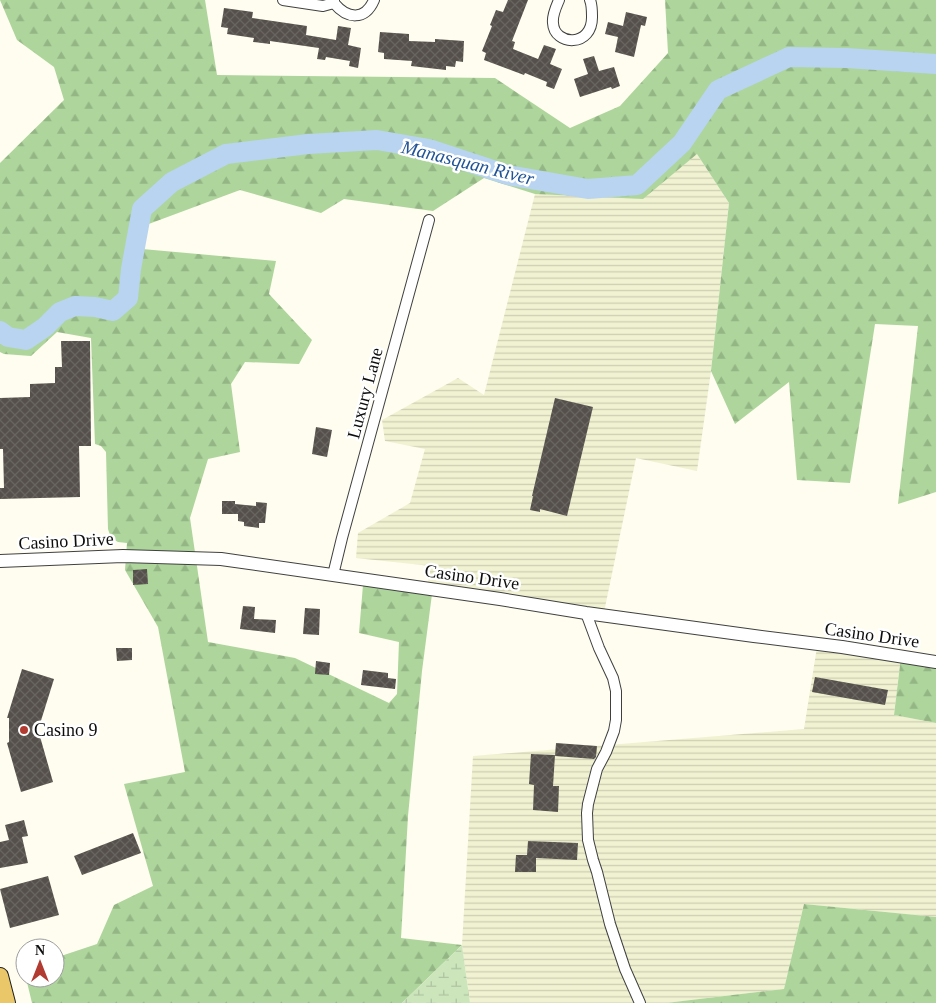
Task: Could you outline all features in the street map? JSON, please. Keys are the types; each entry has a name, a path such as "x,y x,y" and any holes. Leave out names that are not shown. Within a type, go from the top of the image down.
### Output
{"highway":[{"path":"0,976 7,1003"}],"street":[{"path":"282,0 323,6 334,2 344,13 355,15 367,11 374,0"},
{"path":"559,0 554,14 554,30 562,38 575,40 586,35 590,28 592,5 590,0"},
{"name":"Luxury Lane","path":"333,575 428,220"},
{"name":"Casino Drive","path":"0,561 68,557 140,556 221,559 936,662"},
{"path":"586,613 613,678 616,691 614,731 597,769 588,804 588,840 610,924 625,969 640,1003"}],"green space":[{"path":"0,0 205,0 217,75 495,78 570,128 620,106 668,53 665,0 936,0 936,492 898,504 918,326 875,324 850,483 797,480 789,382 735,424 711,371 729,203 697,154 643,199 535,194 484,178 433,211 344,199 321,213 240,190 146,225 131,248 276,261 269,294 312,340 299,364 245,362 231,384 240,452 208,459 190,518 208,642 295,658 389,703 397,694 399,642 359,633 363,585 432,594 422,671 408,816 401,938 462,945 402,1003 32,1003 28,988 65,988 65,955 97,944 114,905 153,886 124,784 185,772 158,627 125,570 127,543 118,542 111,538 108,529 106,452 101,446 95,444 91,338 57,332 31,356 0,352 0,163 64,100 54,67 17,40"},
{"path":"697,154 729,203 711,371 697,471 636,458 603,617 426,593 431,566 356,558 358,533 410,503 425,449 385,441 382,420 458,378 484,395 535,194 643,198"},
{"path":"817,647 901,657 894,715 936,723 936,917 804,904 784,989 666,1003 470,1003 462,945 473,756 804,729"},
{"path":"901,657 936,661 936,723 894,715"},
{"path":"804,904 936,917 936,1003 666,1003 784,989"},
{"path":"462,945 470,1003 402,1003"}],"building":[{"path":"508,0 528,0 512,41 515,42 513,49 538,59 544,45 556,49 550,64 562,69 554,89 546,86 547,82 484,60 486,53 482,51 496,10 503,12"},
{"path":"224,8 253,12 252,18 307,26 306,35 336,40 338,26 351,28 348,45 361,48 358,68 349,66 350,61 326,57 325,60 317,59 319,48 270,41 270,44 253,42 254,38 227,34 228,28 221,27"},
{"path":"626,12 647,17 645,26 641,25 634,57 615,52 618,37 605,34 608,22 623,26"},
{"path":"380,32 409,34 409,41 435,42 435,39 464,41 463,62 456,61 455,67 446,66 446,70 411,66 412,61 384,59 384,53 378,52"},
{"path":"594,56 599,71 614,67 620,86 580,97 574,79 588,74 583,59"},
{"path":"61,341 90,341 91,446 79,446 80,497 0,499 0,488 4,488 3,449 0,449 0,398 30,397 30,384 55,383 55,367 62,367"},
{"path":"555,398 593,407 567,516 540,509 540,512 530,510"},
{"path":"316,427 332,430 327,457 312,454"},
{"path":"222,501 235,501 235,504 256,506 256,502 267,503 265,523 259,523 259,528 244,526 244,522 238,521 238,514 222,514"},
{"path":"147,569 148,584 133,585 133,570"},
{"path":"243,606 255,607 254,619 276,620 275,633 240,629"},
{"path":"305,608 320,609 319,635 303,634"},
{"path":"116,648 132,648 132,660 117,661"},
{"path":"316,661 330,663 329,675 315,674"},
{"name":"Casino 9","path":"22,669 54,679 39,727 53,782 21,792 7,743 9,742 9,718 7,718"},
{"path":"363,670 388,673 388,678 396,679 395,689 361,685"},
{"path":"815,677 888,690 885,705 812,692"},
{"path":"556,743 597,746 596,757 594,759 555,756"},
{"path":"531,754 555,755 553,786 559,786 558,812 533,810 534,785 529,784"},
{"path":"24,820 28,836 22,837 28,863 0,868 0,842 9,840 5,825"},
{"path":"133,833 141,853 82,875 74,856"},
{"path":"528,841 578,843 577,860 536,858 536,872 515,872 516,855 527,855"},
{"path":"48,876 59,915 10,928 0,889"}],"waterway":[{"name":"Manasquan River","path":"0,331 8,337 26,340 45,327 60,312 75,306 95,307 113,311 128,298 131,269 142,209 172,182 226,154 308,144 377,140 429,149 508,175 588,189 637,185 682,143 718,90 789,57 846,58 936,64"}],"place":[{"name":"Casino 9","path":"24,730"}]}
